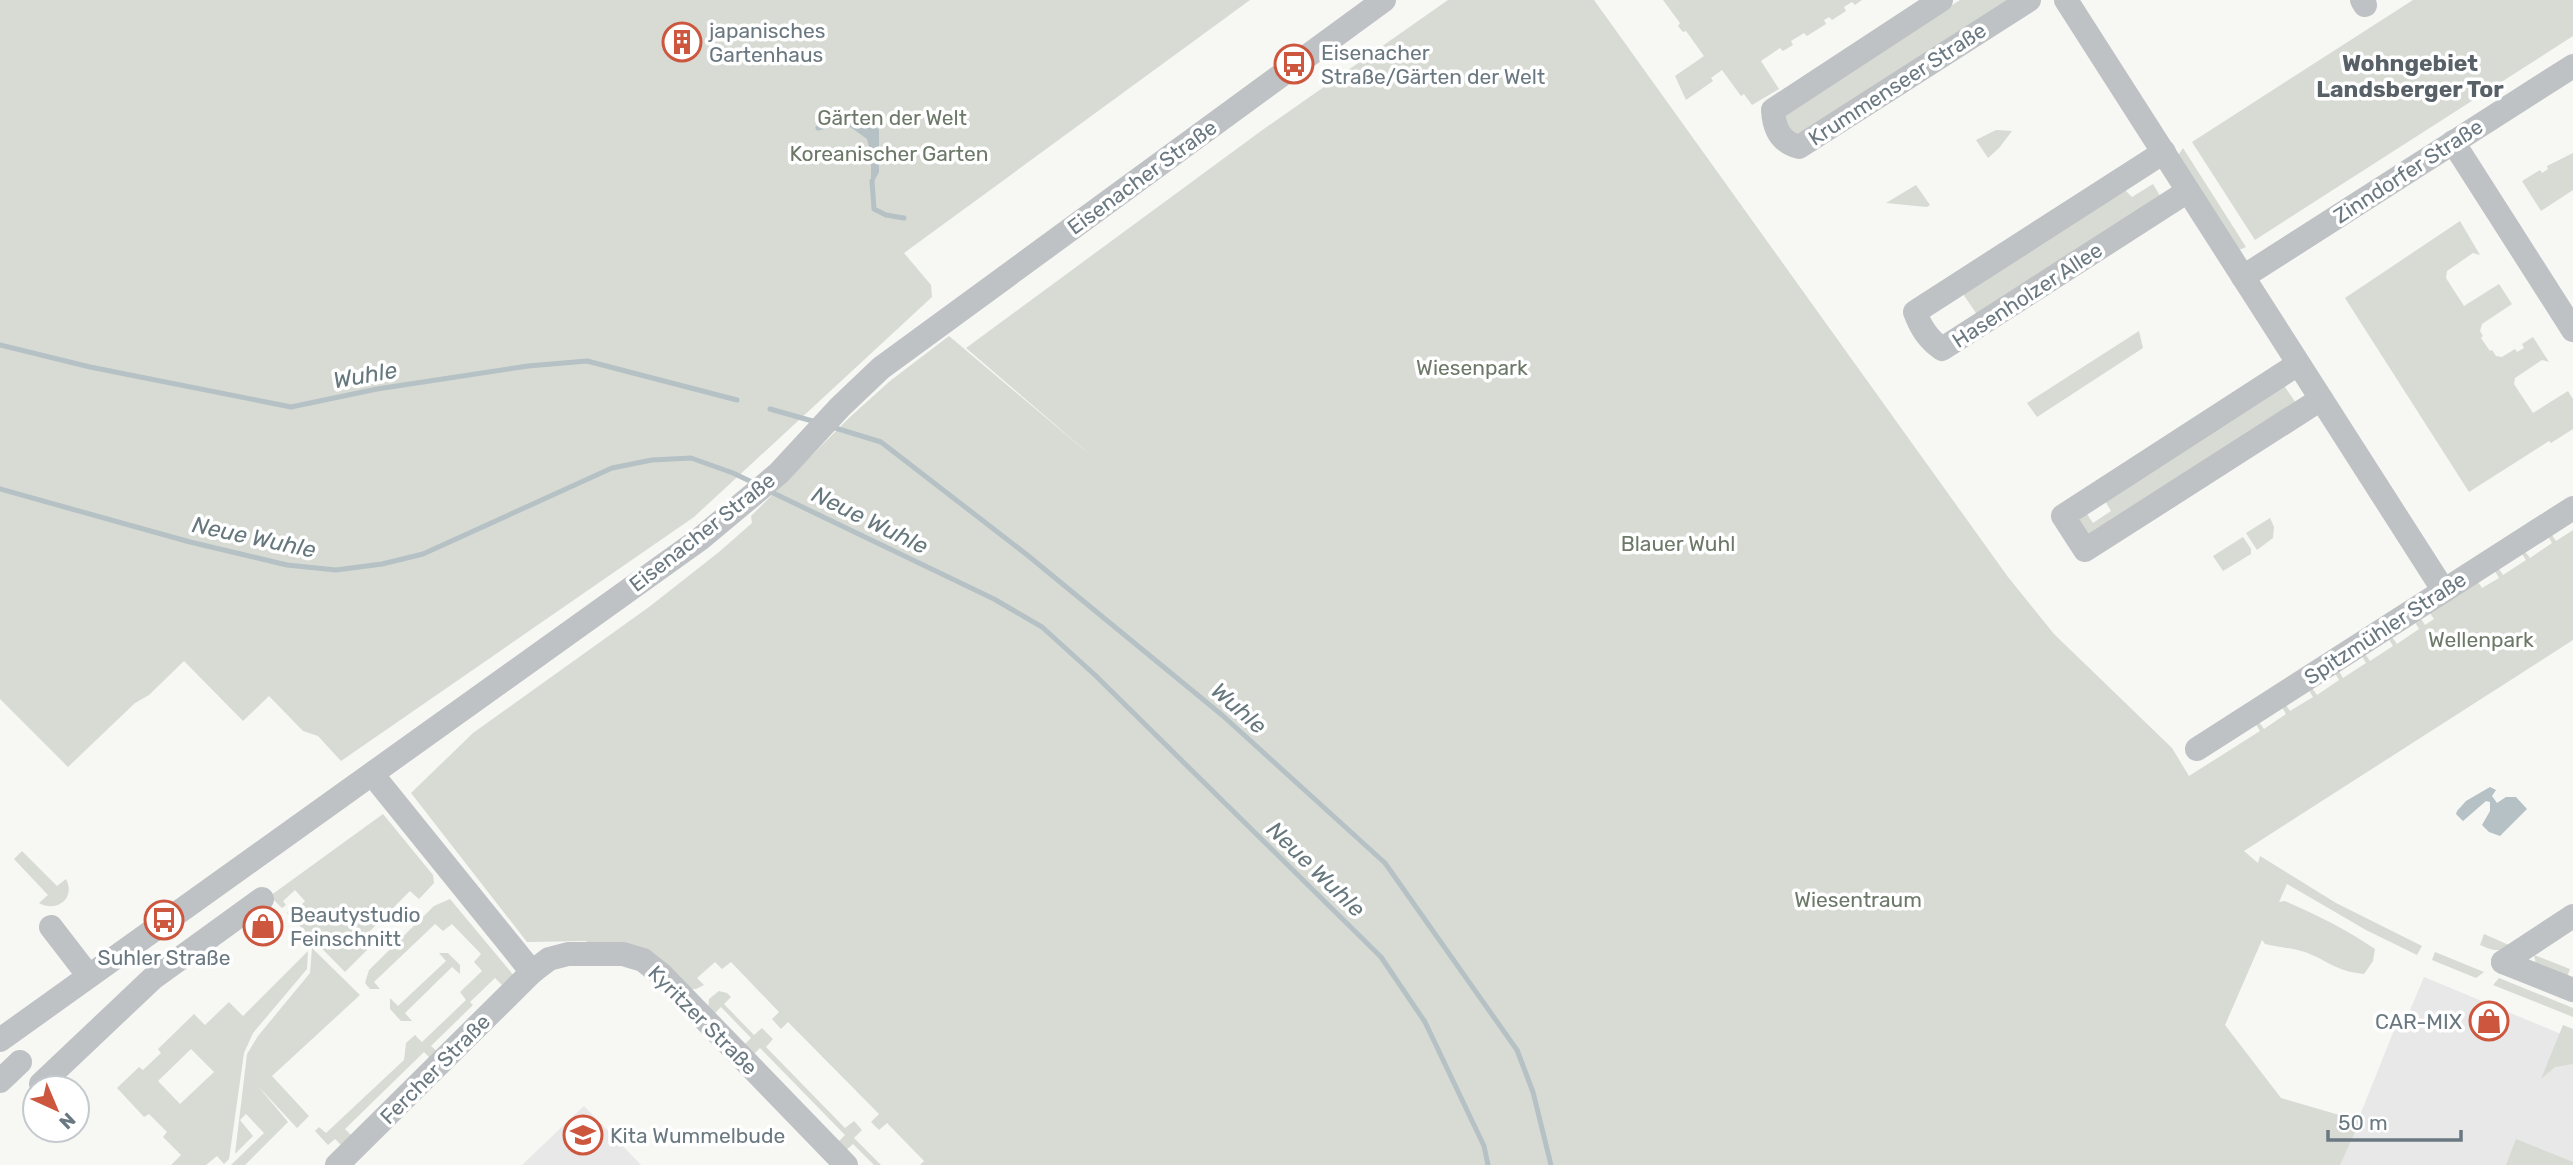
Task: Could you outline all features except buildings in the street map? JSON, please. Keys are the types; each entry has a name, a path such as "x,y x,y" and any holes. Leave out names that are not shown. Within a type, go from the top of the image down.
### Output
{"street":[{"name":"Eisenacher Straße","path":"0,1040 700,539 779,473 840,407 889,362 1384,0"},
{"name":"Krummenseer Straße","path":"1941,0 1773,110 1774,123 1779,134 1798,147 2029,0"},
{"path":"2066,0 2444,591"},
{"name":"Zinndorfer Straße","path":"2243,277 2573,66"},
{"path":"2453,142 2573,330"},
{"name":"Hasenholzer Allee","path":"2164,152 1915,312 1920,325 1930,341 1942,349 2188,191"},
{"path":"2298,364 2063,516 2085,550 2321,399"},
{"name":"Spitzmühler Straße","path":"2197,749 2573,508"},
{"path":"372,774 532,972"},
{"path":"52,1074 153,978 262,899"},
{"path":"2573,916 2503,962 2573,990"},
{"path":"51,927 89,975"},
{"name":"Kyritzer Straße","path":"532,972 549,959 568,954 623,954 643,960 662,975 846,1165"},
{"name":"Fercher Straße","path":"338,1165 532,972"},
{"path":"0,1081 20,1062"}],"shaded area":[{"path":"859,111 870,118 879,130 879,172 871,187 871,155 867,139 842,121 847,115"},
{"path":"2490,787 2496,790 2492,796 2497,803 2506,797 2516,797 2527,809 2500,836 2489,832 2482,825 2490,811 2490,802 2486,801 2463,821 2456,814 2466,801"},
{"path":"2424,977 2573,1039 2573,1165 2340,1165 2395,1028 2408,1015"},
{"name":"Kita Wummelbude","path":"584,1106 641,1165 522,1165"}],"green space":[{"path":"0,0 1250,0 904,253 931,285 932,297 694,517 341,761 318,736 303,731 269,696 243,721 184,661 68,767 0,699"},
{"path":"1448,0 1594,0 2008,577 2054,634 2172,748 2189,776 2260,731 2254,721 2257,719 2264,729 2286,714 2280,704 2284,702 2290,711 2313,697 2307,687 2310,685 2317,695 2339,680 2333,670 2337,668 2343,678 2366,663 2360,653 2363,651 2370,661 2393,646 2387,636 2390,634 2397,644 2419,629 2413,619 2419,616 2425,625 2434,619 2428,610 2476,579 2482,588 2499,578 2493,568 2497,566 2503,575 2526,560 2520,551 2523,549 2530,558 2552,543 2547,534 2550,532 2556,541 2573,530 2573,640 2244,851 2258,863 2260,856 2336,903 2422,946 2417,955 2366,930 2287,884 2279,902 2285,901 2364,942 2375,949 2373,961 2364,974 2354,973 2305,952 2265,944 2262,940 2225,1025 2281,1098 2360,1121 2340,1165 920,1165 924,1161 887,1123 879,1130 871,1122 879,1114 788,1022 781,1029 772,1019 779,1012 731,962 722,969 715,962 697,978 704,985 688,989 588,946 586,941 527,942 411,793 473,733 649,607 719,552 752,523 751,516 850,417 890,381 949,336 1095,459 966,348 1261,131"},
{"path":"1663,0 1862,0 1855,5 1852,2 1844,7 1846,11 1832,20 1829,17 1824,20 1826,24 1807,36 1804,33 1791,41 1793,45 1783,51 1780,48 1761,61 1779,89 1752,105 1744,94 1741,96 1722,70 1711,78 1713,81 1686,100 1675,76 1704,56 1686,31 1683,32 1678,26 1680,23"},
{"path":"1960,0 2011,0 1796,135 1786,127 1785,113 1790,109"},
{"path":"2413,0 2573,0 2573,36 2255,240 2192,142"},
{"path":"1996,130 2012,131 1988,158 1976,140"},
{"path":"2183,148 2246,247 2237,251 2177,157"},
{"path":"2573,153 2573,190 2541,211 2522,181 2540,170 2542,173 2548,169 2547,166"},
{"path":"2153,184 2162,199 1978,316 1963,294 2124,189 2132,197"},
{"path":"1916,185 1930,205 1927,207 1886,203"},
{"path":"2460,221 2480,255 2473,253 2447,271 2446,278 2464,306 2499,284 2512,304 2482,324 2481,338 2490,351 2502,357 2515,349 2517,352 2524,348 2522,344 2533,337 2549,362 2542,360 2515,378 2514,384 2533,413 2568,391 2573,399 2573,429 2551,443 2549,441 2469,492 2345,298"},
{"path":"2139,331 2143,348 2037,417 2027,403"},
{"path":"2283,384 2298,406 2092,537 2079,524 2085,511 2093,523 2111,511 2104,499"},
{"path":"2270,518 2274,527 2273,538 2257,550 2246,533"},
{"path":"2243,537 2251,549 2251,554 2223,571 2213,556"},
{"path":"383,814 433,875 434,883 419,899 410,891 359,942 367,950 345,972 287,913 290,909 294,912 305,901 295,890 283,901 286,905 282,908 270,896"},
{"path":"22,851 57,886 66,879 69,892 63,902 52,906 39,903 48,895 14,859"},
{"path":"450,899 515,977 505,988 495,978 470,1002 473,1005 431,1046 439,1053 432,1060 424,1052 345,1129 353,1137 343,1147 335,1139 328,1145 315,1131 319,1127 326,1133 404,1060 406,1043 415,1035 422,1042 466,1000 460,992 482,971 474,962 481,954 452,924 443,931 435,924 374,982 380,989 370,989 365,983 369,970 434,906"},
{"path":"2484,934 2511,946 2495,950 2480,945"},
{"path":"312,948 360,995 272,1076 309,1116 297,1128 257,1085 288,1122 245,1165 231,1165 264,1133 246,1114 240,1120 253,1136 235,1154 247,1054 258,1036 310,973"},
{"path":"308,951 307,969 253,1033 244,1053 229,1159 224,1164 217,1156 206,1165 171,1165 181,1155 163,1137 167,1132 149,1114 144,1117 117,1088 139,1067 143,1070 161,1053 158,1049 194,1014 205,1025 229,1002 243,1016","holes":["191,1049 214,1072 180,1104 158,1081"]},
{"path":"2435,952 2484,972 2476,978 2432,960"},
{"path":"439,953 448,953 460,965 460,974 452,967 405,1013 412,1021 401,1021 390,1009 390,998 398,1006 446,961"},
{"path":"2534,955 2570,969 2566,980 2536,965"},
{"path":"2499,978 2573,1008 2573,1017 2493,985"},
{"path":"719,991 731,997 724,1004 754,1035 762,1028 773,1039 766,1047 845,1128 854,1121 862,1130 854,1138 881,1165 874,1165 853,1144 845,1151 837,1143 845,1135 760,1048 753,1055 743,1046 751,1038 721,1007 713,1015 708,1010 709,999"},
{"path":"2563,1025 2573,1029 2573,1064 2555,1067 2541,1079"},
{"path":"2516,1139 2573,1162 2573,1165 2506,1165"}],"waterway":[{"path":"818,128 847,122"},
{"path":"872,181 874,209 886,215 904,218"},
{"name":"Wuhle","path":"0,345 90,367 291,407 377,389 528,366 587,361 737,400"},
{"name":"Wuhle","path":"770,409 816,422"},
{"name":"Wuhle","path":"832,427 881,442 1026,554 1222,715 1385,863 1517,1050 1533,1092 1551,1165"},
{"name":"Neue Wuhle","path":"0,489 190,542 287,565 336,570 382,564 423,554 612,468 652,460 691,458 756,484"},
{"name":"Neue Wuhle","path":"767,490 994,599 1042,627 1095,675 1381,957 1425,1022 1484,1146 1488,1165"}],"place":[{"name":"japanisches Gartenhaus","path":"682,42"},
{"name":"Eisenacher Straße/Gärten der Welt","path":"1294,64"},
{"name":"Suhler Straße","path":"164,920"},
{"name":"Beautystudio Feinschnitt","path":"263,926"},
{"name":"CAR-MIX","path":"2489,1021"},
{"name":"Kita Wummelbude","path":"583,1135"}],"district":[{"name":"Wohngebiet Landsberger Tor","path":"2410,76"}],"park label":[{"name":"Gärten der Welt","path":"892,117"},
{"name":"Koreanischer Garten","path":"889,153"},
{"name":"Wiesenpark","path":"1472,367"},
{"name":"Blauer Wuhl","path":"1678,543"},
{"name":"Wellenpark","path":"2481,639"},
{"name":"Wiesentraum","path":"1858,899"}]}
